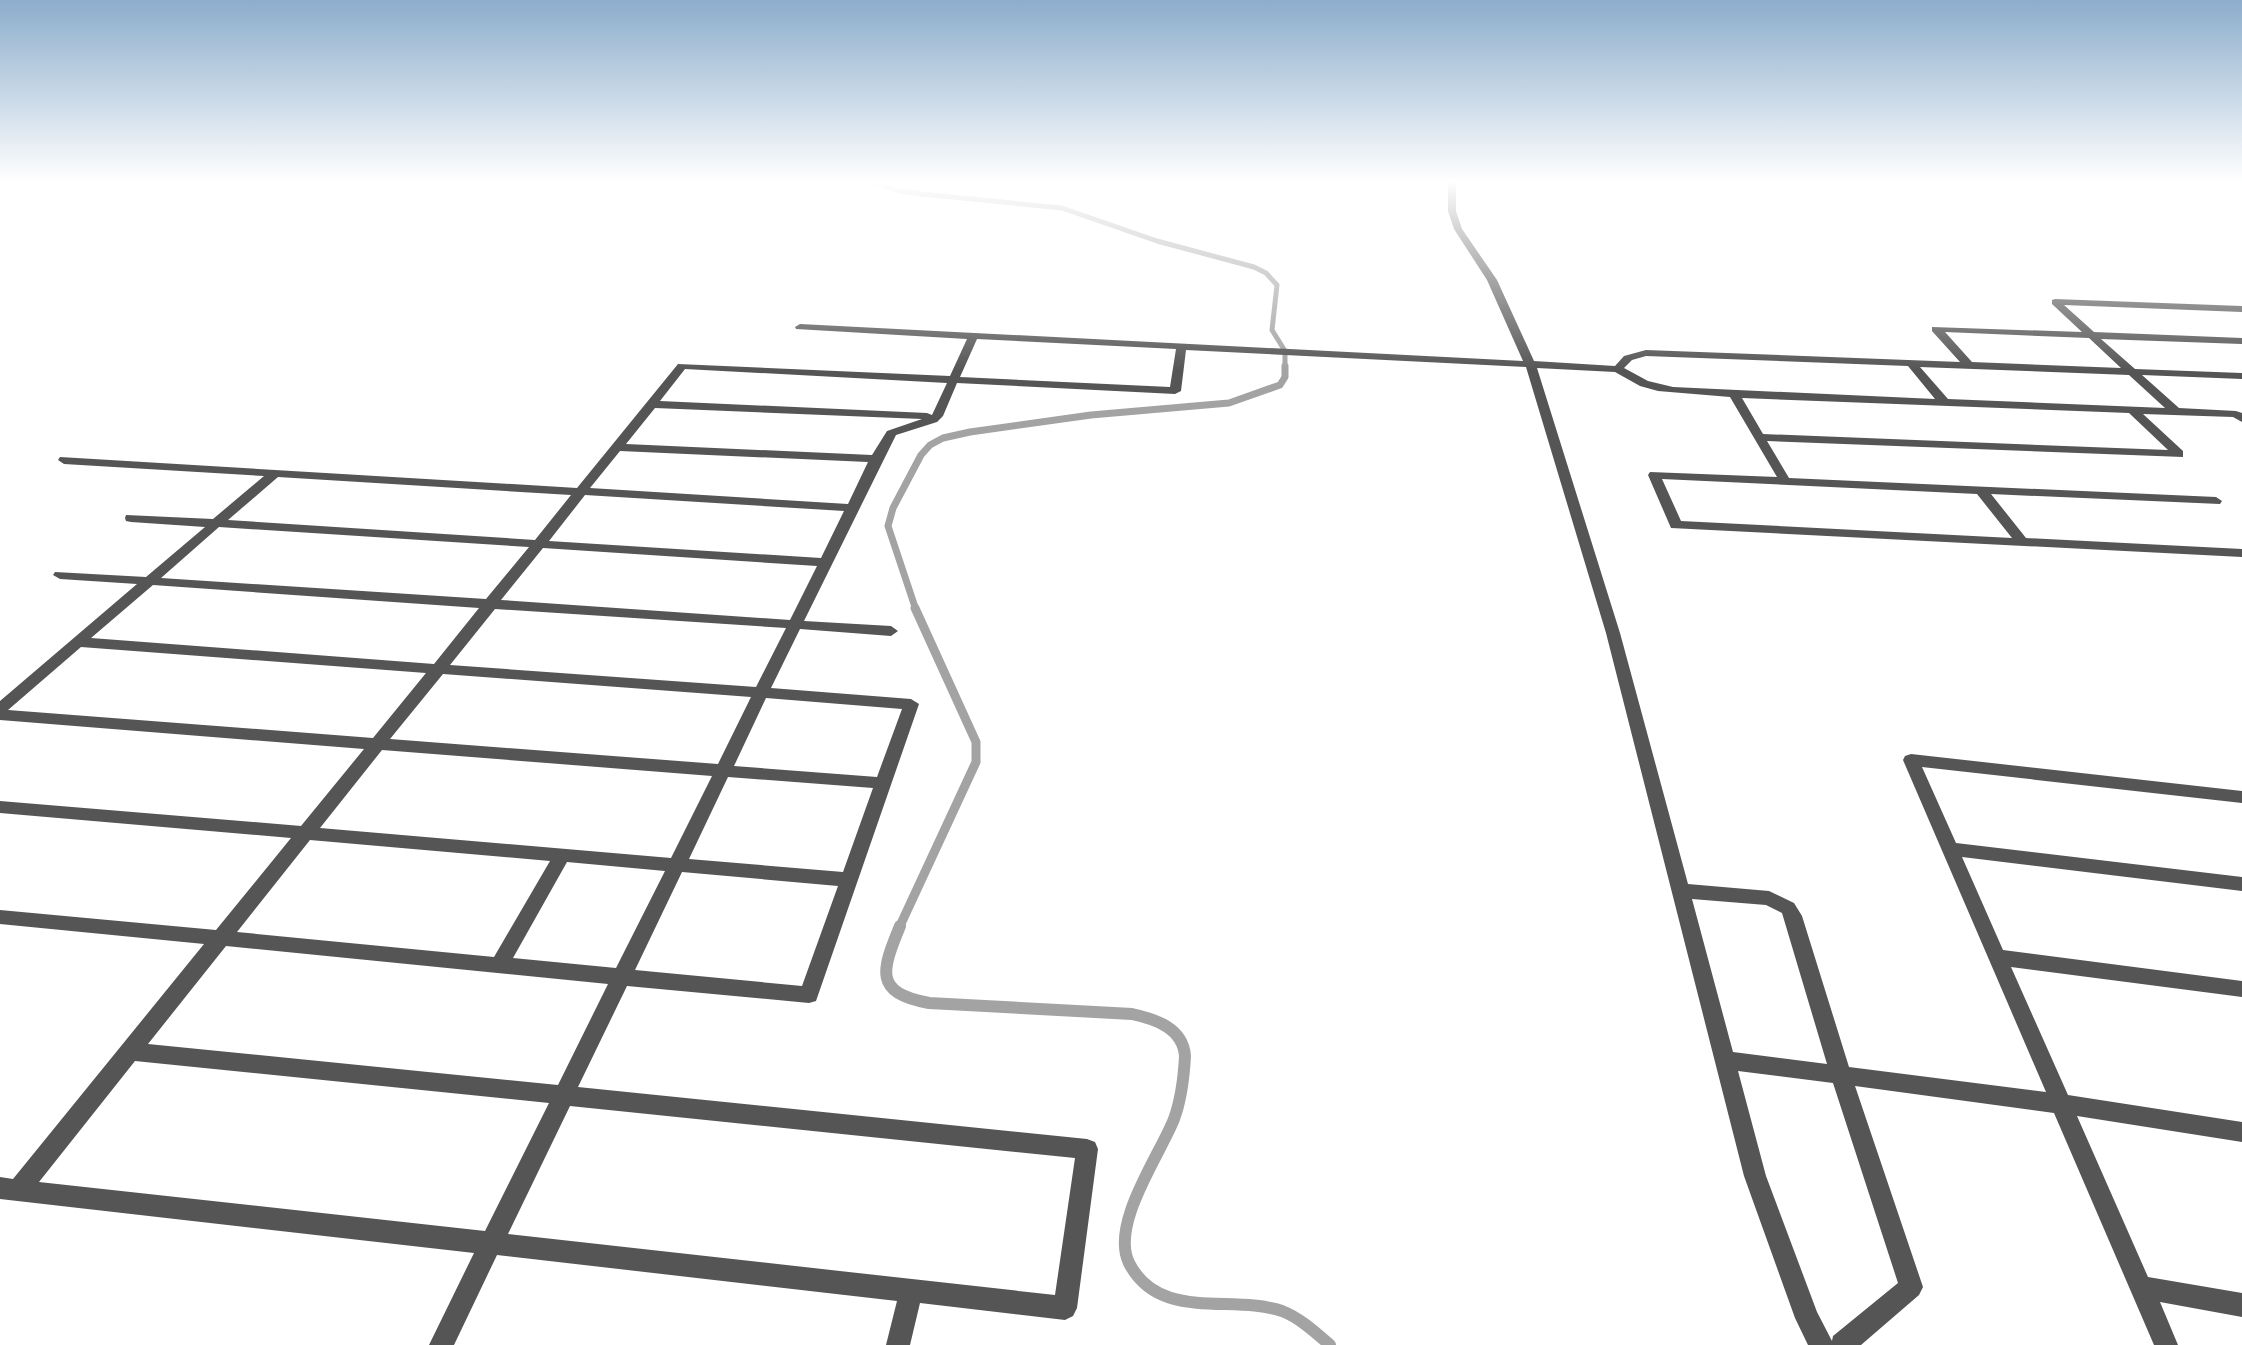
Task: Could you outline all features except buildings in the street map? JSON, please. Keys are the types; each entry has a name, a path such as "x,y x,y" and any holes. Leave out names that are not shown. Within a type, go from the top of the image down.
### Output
{"street":[{"path":"1469,246 1492,280 1531,366 1613,633 1755,1176 1807,1318 1821,1345"},
{"path":"2175,411 2055,302 2242,309"},
{"path":"800,327 1618,369 1635,381 1661,389 1734,394 2236,414 2242,419"},
{"path":"1969,366 1936,329 2242,341"},
{"path":"441,1345 876,459 891,433 937,416 973,337"},
{"path":"9,1189 130,1051 682,366 1174,392 1181,348"},
{"path":"1618,369 1628,358 1646,353 2242,376"},
{"path":"1911,363 1944,402"},
{"path":"1734,394 1785,481"},
{"path":"651,405 937,416"},
{"path":"1759,437 2179,454 2131,409"},
{"path":"617,447 876,459"},
{"path":"64,460 852,508"},
{"path":"0,709 275,473"},
{"path":"2216,501 1654,475 1676,525 2242,553"},
{"path":"1981,490 2022,542"},
{"path":"131,518 825,562"},
{"path":"60,575 891,631"},
{"path":"0,917 809,995 911,704 78,642"},
{"path":"0,714 884,783"},
{"path":"2166,1345 1911,760 2242,797"},
{"path":"0,807 850,880"},
{"path":"1950,849 2242,884"},
{"path":"500,965 562,856"},
{"path":"1681,891 1769,898 1788,908 1793,916 1841,1075 1911,1287 1842,1345"},
{"path":"1997,957 2242,989"},
{"path":"9,1189 1065,1308 1087,1149 130,1051"},
{"path":"1725,1060 2061,1104 2242,1132"},
{"path":"2141,1287 2242,1305"},
{"path":"898,1345 911,1290"}],"waterway":[{"path":"916,610 888,526 893,508 921,455 930,445 943,438 970,432 1091,415 1229,403 1280,385 1285,377 1285,351 1272,330 1277,285 1266,273 1254,267 1175,246"},
{"path":"899,928 976,762 976,742 915,608"},
{"path":"900,926 889,955 886,967 887,977 890,986 911,999 929,1003 1132,1014 1158,1022 1173,1032 1179,1038 1185,1056 1180,1096 1174,1119 1131,1210 1126,1229 1125,1247 1129,1263 1142,1281 1158,1293 1177,1300 1262,1306 1282,1311 1301,1321 1330,1345"}]}
